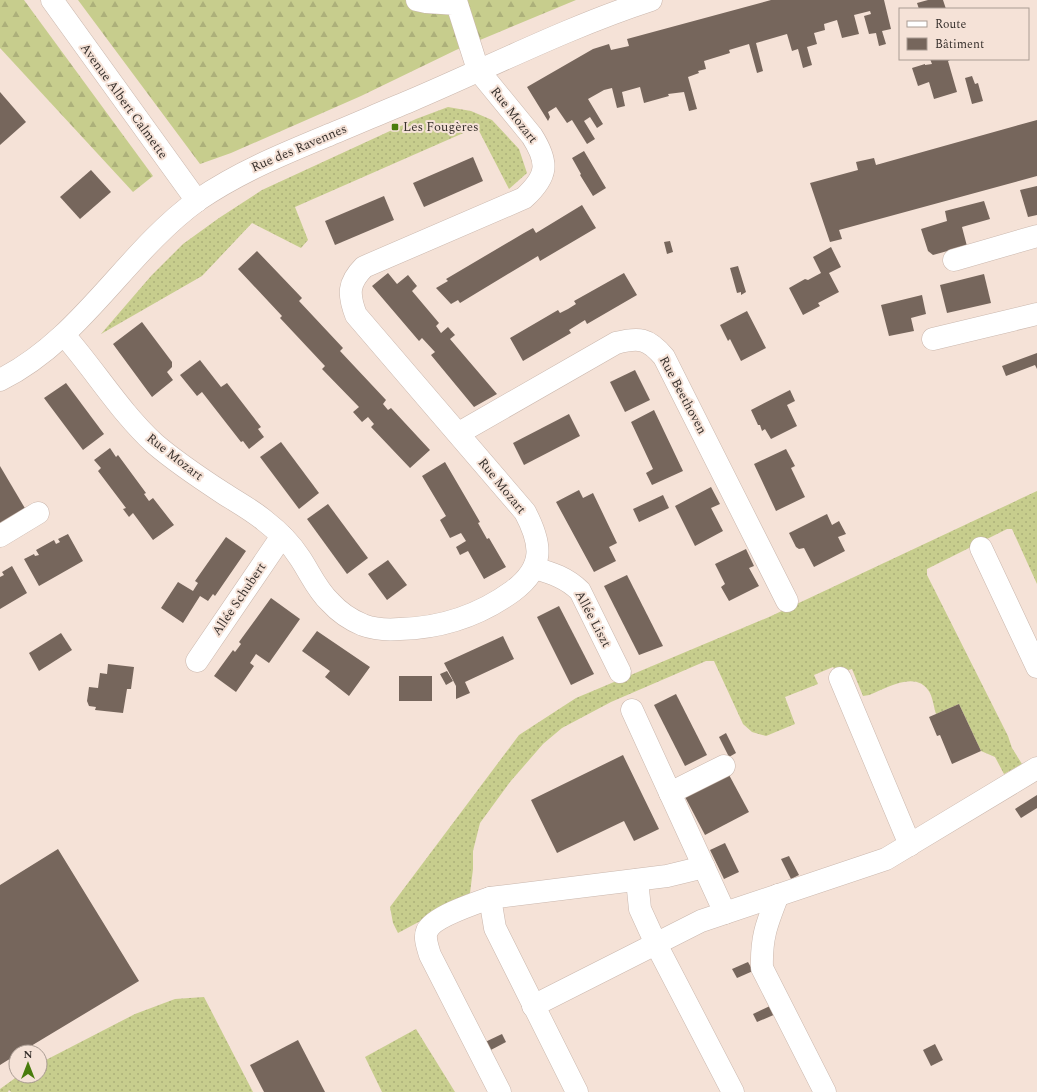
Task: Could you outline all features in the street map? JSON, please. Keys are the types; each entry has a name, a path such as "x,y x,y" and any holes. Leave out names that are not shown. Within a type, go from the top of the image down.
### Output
{"street":[{"name":"Avenue Albert Calmette","path":"52,0 197,201"},
{"path":"417,0 426,2 459,2 478,70"},
{"name":"Rue des Ravennes","path":"0,380 43,353 64,335 138,255 161,232 197,201 241,174 269,160 410,101 478,70 605,16 651,0"},
{"name":"Rue Mozart","path":"64,335 138,428 156,444 207,482 266,521 282,536 300,557 320,592 331,604 347,616 364,626 388,630 415,629 442,625 487,607 504,597 523,583 534,568 538,556 538,544 534,529 525,512 459,433 356,315 351,302 350,288 356,276 364,267 524,198 535,188 542,175 544,160 539,147 532,136 478,70"},
{"path":"954,260 1037,236"},
{"path":"933,339 1037,314"},
{"name":"Rue Beethoven","path":"459,433 616,343 631,339 646,341 656,347 664,357 787,601"},
{"path":"0,536 38,513"},
{"name":"Allée Schubert","path":"197,661 282,536"},
{"path":"981,548 1037,667"},
{"name":"Allée Liszt","path":"534,568 561,576 580,591 620,672"},
{"path":"840,678 910,845"},
{"path":"632,710 725,913"},
{"path":"670,793 724,766"},
{"path":"533,1006 701,921 886,859 1037,768"},
{"path":"500,1092 430,955 426,941 427,931 434,922 467,906 490,898 667,876 704,867"},
{"path":"637,880 640,909 656,944 734,1092"},
{"path":"778,895 764,932 761,950 762,968 825,1092"},
{"path":"490,898 495,928 577,1092"}],"green space":[{"path":"0,0 24,0 153,176 133,192 0,48"},
{"path":"78,0 576,0 456,50 361,96 231,153 200,164"},
{"path":"448,107 471,111 492,120 519,149 527,173 509,189 477,127 295,207 308,240 301,248 252,223 202,276 101,334 151,276 183,244 219,218 262,190 416,119"},
{"path":"1037,491 1037,584 1012,529 1007,529 927,569 927,575 1008,736 1012,748 1022,764 1004,774 995,757 981,751 959,704 936,714 930,693 918,682 910,681 901,682 863,696 852,669 838,673 833,667 814,675 818,684 785,697 795,724 766,736 752,732 743,724 714,661 706,661 611,702 562,728 543,744 510,782 480,823 473,851 473,869 470,893 398,933 393,923 390,907 519,735 576,698 769,617"},
{"path":"204,997 253,1092 11,1092 9,1090 8,1092 0,1092 0,1089 8,1083 48,1084 48,1059 135,1014 175,999"},
{"path":"416,1029 455,1092 382,1092 365,1057"}],"building":[{"path":"771,0 884,0 891,29 882,31 886,44 879,46 876,33 869,34 864,16 871,14 870,11 854,15 859,34 842,38 837,20 824,24 825,30 814,33 817,44 807,47 812,65 803,68 798,49 792,51 787,34 756,43 763,71 757,73 749,44 729,50 730,53 704,61 706,69 698,71 699,73 688,77 697,109 689,111 684,92 668,94 669,96 644,103 640,87 622,92 625,106 617,108 612,88 604,90 588,99 603,124 597,128 590,117 584,121 595,139 587,144 572,120 567,123 556,107 548,112 550,117 548,121 527,87 593,49 609,44 611,50 629,46 627,39"},
{"path":"928,0 943,0 946,8 919,8 917,3"},
{"path":"930,60 950,60 948,61 957,92 934,99 929,82 918,86 912,68 925,64 932,64"},
{"path":"972,76 975,84 978,83 983,101 972,104 965,78"},
{"path":"0,92 26,122 0,145"},
{"path":"1037,120 1037,176 839,230 842,239 830,242 810,183 858,170 856,162 874,158 876,165"},
{"path":"584,151 606,188 593,196 580,175 581,174 572,158"},
{"path":"473,157 483,181 424,207 413,183"},
{"path":"91,170 111,192 80,219 60,197"},
{"path":"1037,186 1037,215 1028,217 1020,190"},
{"path":"384,196 394,220 335,245 325,221"},
{"path":"984,201 990,219 962,227 968,250 951,250 933,255 928,251 921,229 947,221 945,211"},
{"path":"582,205 596,228 540,261 538,256 460,303 458,300 451,304 436,288 448,281 446,279 524,233 533,228 536,233"},
{"path":"670,241 673,252 667,254 664,242"},
{"path":"831,247 841,267 829,273 839,292 818,303 820,306 803,315 789,288 805,279 808,280 821,273 813,257"},
{"path":"257,251 302,298 299,301 343,348 340,351 386,400 383,404 388,410 391,408 430,450 410,468 371,427 374,424 368,417 362,422 353,412 359,407 322,369 325,366 280,318 282,316 238,269"},
{"path":"738,266 746,292 741,295 741,292 737,293 730,268"},
{"path":"388,273 397,284 408,275 417,286 412,291 439,323 436,326 441,333 448,327 455,335 450,339 497,394 474,407 431,355 435,352 422,338 419,341 372,286"},
{"path":"624,273 637,295 587,324 585,320 569,330 571,333 523,361 510,338 558,310 560,313 568,309 576,304 574,301"},
{"path":"984,274 991,303 947,313 940,285"},
{"path":"922,295 926,314 911,318 914,331 889,336 881,305"},
{"path":"747,311 766,348 741,361 730,339 728,341 720,325"},
{"path":"142,322 172,362 172,367 167,372 173,380 152,397 113,344"},
{"path":"1037,353 1037,369 1035,365 1006,376 1002,366"},
{"path":"200,360 221,387 227,383 261,427 258,429 264,437 249,449 243,441 241,442 202,392 197,396 180,375"},
{"path":"635,370 650,400 625,412 610,382"},
{"path":"66,383 104,434 83,450 44,398"},
{"path":"790,390 795,401 787,405 797,426 771,439 765,429 762,431 751,410"},
{"path":"654,410 683,471 652,485 646,473 653,469 631,422"},
{"path":"569,414 580,436 524,465 513,443"},
{"path":"281,442 319,493 299,509 260,457"},
{"path":"110,448 116,457 118,455 146,493 144,494 149,501 153,498 174,525 153,540 133,513 129,517 123,509 126,508 98,471 101,468 94,460"},
{"path":"786,449 795,466 791,468 805,497 776,511 754,464"},
{"path":"445,462 480,522 478,523 487,539 489,538 506,567 484,579 468,551 460,555 456,547 466,541 461,533 450,538 440,520 446,516 422,476"},
{"path":"0,466 26,510 0,525"},
{"path":"711,487 720,504 711,508 723,531 695,546 675,506"},
{"path":"579,490 583,498 593,493 617,543 609,547 616,561 594,572 556,502"},
{"path":"663,495 669,508 639,522 633,509"},
{"path":"328,504 368,558 347,574 307,519"},
{"path":"827,514 832,525 839,521 846,534 838,537 845,551 814,567 804,548 799,549 796,547 789,533"},
{"path":"68,534 83,561 39,586 24,559 34,554 35,556 39,555 36,550 54,540 56,544 60,542 58,539"},
{"path":"226,537 246,551 215,596 213,594 208,601 200,596 183,623 161,608 178,582 193,591 198,583 195,581"},
{"path":"746,549 754,566 749,568 759,586 729,601 721,587 725,584 715,564"},
{"path":"388,560 407,585 387,600 368,574"},
{"path":"12,566 27,593 0,609 0,577 4,575 2,572"},
{"path":"627,575 663,646 639,655 604,586"},
{"path":"271,598 300,619 269,663 256,654 250,663 254,666 236,692 214,676 233,650 235,652 241,644 239,642"},
{"path":"559,606 594,674 571,685 537,617"},
{"path":"317,631 370,667 349,696 325,677 330,671 302,651"},
{"path":"61,633 72,650 39,671 29,653"},
{"path":"503,636 514,659 465,682 470,693 456,699 456,686 444,663"},
{"path":"108,664 134,667 131,689 127,689 123,713 95,710 96,707 89,706 87,701 89,687 98,688 100,673 107,674"},
{"path":"447,671 453,681 446,685 440,674"},
{"path":"399,676 432,676 432,701 399,701"},
{"path":"676,694 707,755 685,766 654,705"},
{"path":"959,704 981,751 952,764 940,735 937,736 929,717"},
{"path":"726,733 736,753 729,757 719,737"},
{"path":"623,755 659,829 634,841 624,821 557,853 531,800"},
{"path":"728,773 749,812 705,835 684,795"},
{"path":"1037,795 1037,808 1021,818 1015,809"},
{"path":"725,843 739,872 724,879 710,850"},
{"path":"58,849 139,981 34,1044 8,1044 8,1060 0,1065 0,885"},
{"path":"789,856 799,875 791,879 781,859"},
{"path":"748,962 753,971 737,978 732,969"},
{"path":"772,1005 776,1014 757,1022 753,1014"},
{"path":"502,1034 506,1042 487,1052 483,1043"},
{"path":"298,1040 325,1092 264,1092 250,1065"},
{"path":"935,1044 943,1060 931,1066 923,1050"}],"place":[{"name":"Les Fougères","path":"395,127"}]}
